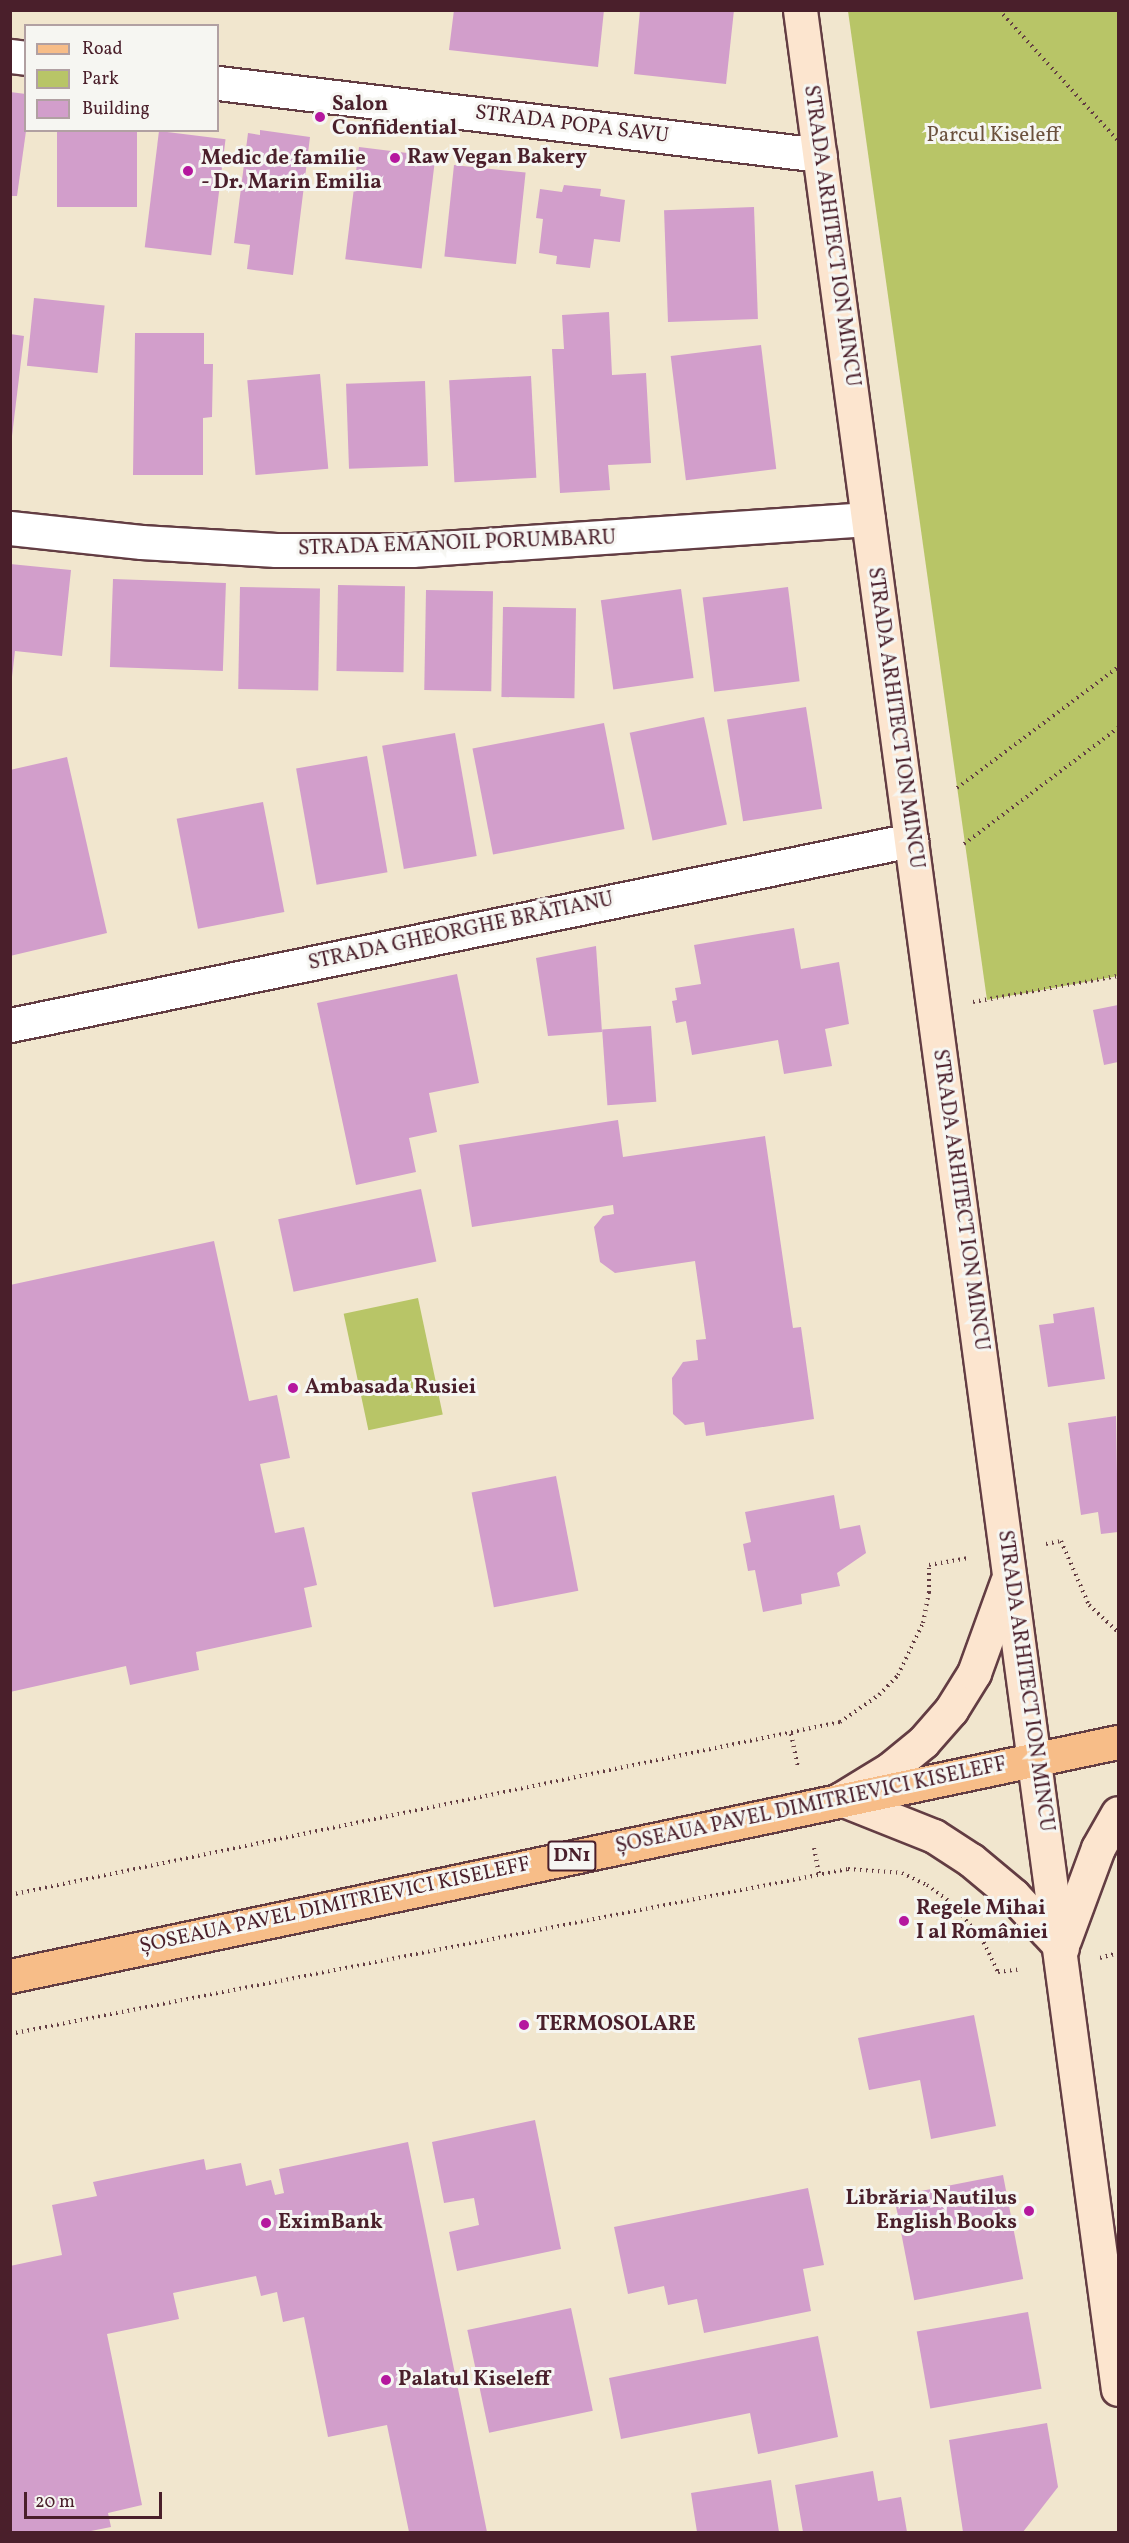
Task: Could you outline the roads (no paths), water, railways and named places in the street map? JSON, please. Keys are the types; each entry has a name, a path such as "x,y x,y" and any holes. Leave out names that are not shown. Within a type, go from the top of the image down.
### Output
{"main road":[{"name":"STRADA ARHITECT ION MINCU","path":"800,10 1063,1955 1119,2389"},
{"path":"841,1798 890,1769 923,1743 951,1710 974,1673 1010,1572"},
{"name":"ȘOSEAUA PAVEL DIMITRIEVICI KISELEFF","path":"10,1976 841,1798 1119,1742"},
{"path":"841,1798 934,1836 971,1860 1013,1895 1063,1955"},
{"path":"1063,1955 1098,1848 1119,1813"}],"street":[{"name":"STRADA POPA SAVU","path":"219,83 820,155"},
{"name":"STRADA EMANOIL PORUMBARU","path":"10,528 141,542 253,549 412,550 868,519"},
{"name":"STRADA GHEORGHE BRĂTIANU","path":"10,1025 911,840"}],"place":[{"name":"Salon Confidential","path":"320,117"},
{"name":"Raw Vegan Bakery","path":"395,158"},
{"name":"Medic de familie - Dr. Marin Emilia","path":"188,171"},
{"name":"Ambasada Rusiei","path":"293,1388"},
{"name":"Regele Mihai I al României","path":"904,1921"},
{"name":"TERMOSOLARE","path":"524,2025"},
{"name":"Librăria Nautilus English Books","path":"1029,2211"},
{"name":"EximBank","path":"266,2223"},
{"name":"Palatul Kiseleff","path":"386,2380"}],"park label":[{"name":"Parcul Kiseleff","path":"993,136"}]}
